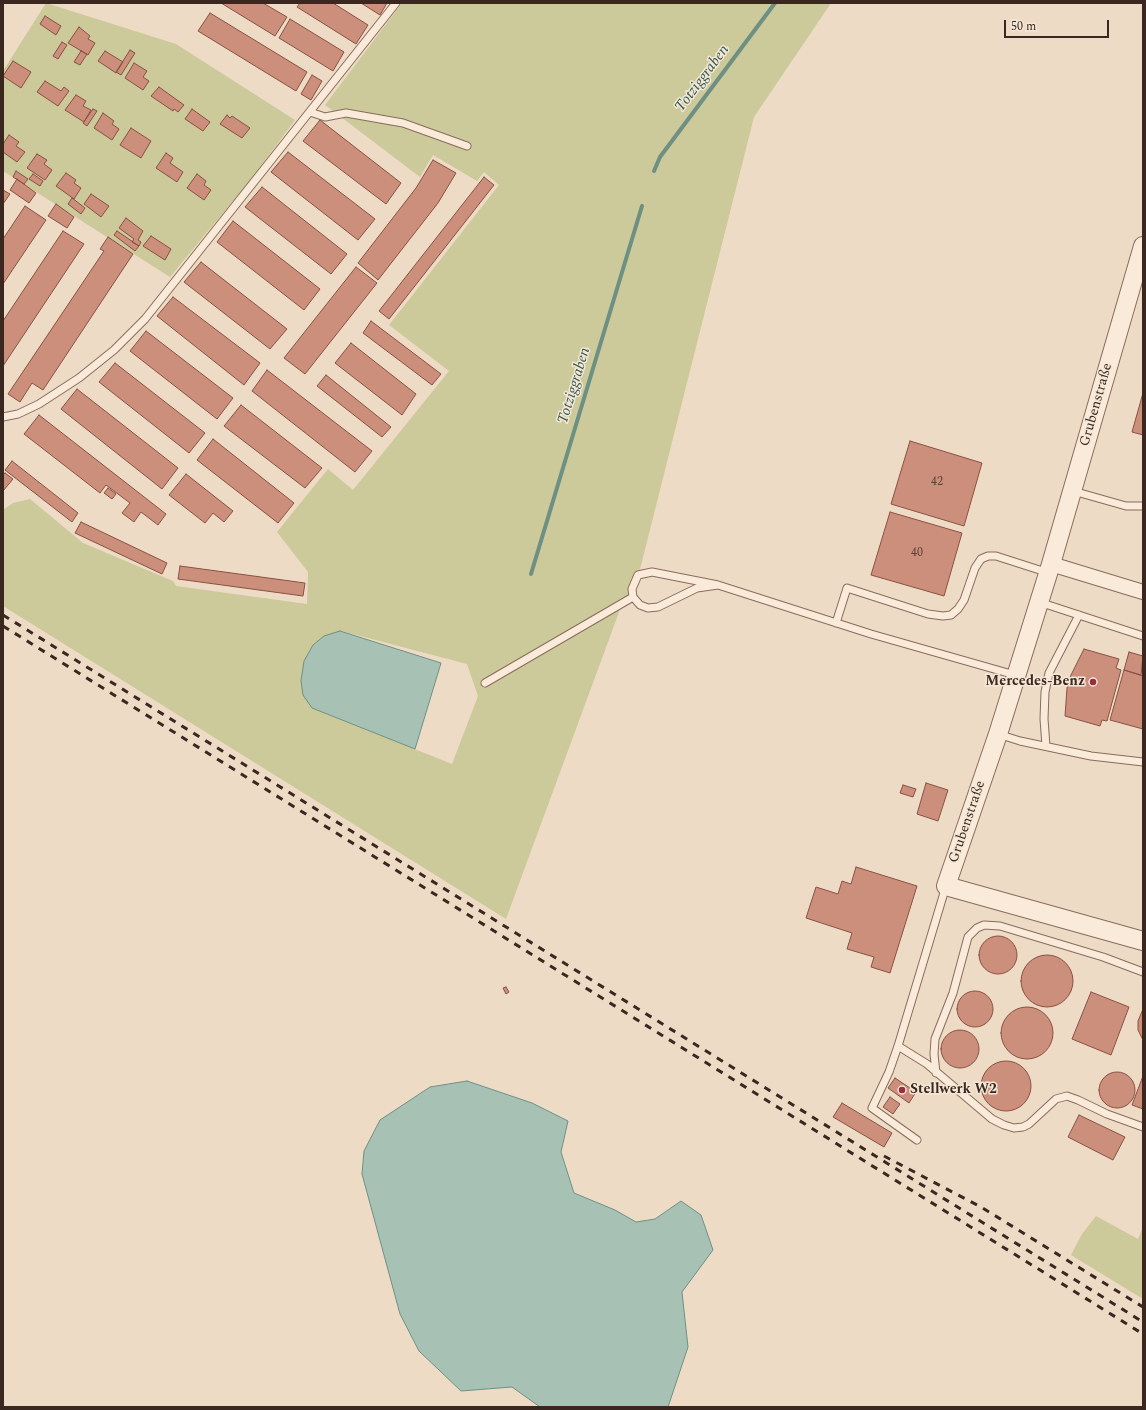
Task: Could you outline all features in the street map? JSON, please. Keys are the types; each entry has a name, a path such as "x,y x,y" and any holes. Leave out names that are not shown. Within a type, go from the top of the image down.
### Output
{"street":[{"name":"Grubenstraße","path":"946,886 998,734 1050,568 1142,250"},
{"path":"1050,568 1143,592"},
{"path":"946,886 1143,941"}],"lane":[{"path":"3,417 18,414 51,398 114,350 145,320 396,3"},
{"path":"310,112 325,117 346,112 403,123 467,146"},
{"path":"1073,491 1126,506 1143,506"},
{"path":"836,623 847,588 928,614 942,616 951,615 958,609 964,600 975,568 981,559 988,556 996,556 1050,568"},
{"path":"718,585 697,588 653,608 640,605 633,597 632,589 638,575 646,572 661,572 718,585 836,623 1016,676"},
{"path":"485,683 633,597"},
{"path":"1039,602 1143,636"},
{"path":"1046,746 1044,719 1045,692 1049,673 1080,615"},
{"path":"998,734 1020,742 1091,756 1143,762"},
{"path":"917,1140 872,1108 889,1072 898,1046 946,886"},
{"path":"936,1073 934,1054 936,1039 953,993 968,938 972,932 984,925 1000,926 1103,957 1143,972"},
{"path":"898,1046 927,1064 992,1119 1014,1128 1023,1128 1056,1099 1067,1096 1107,1114 1143,1127"}],"shaded area":[{"path":"46,3 176,44 295,120 251,179 170,277 3,171 3,71"},
{"path":"402,3 831,3 754,117 633,597 622,604 506,919 3,606 3,510 13,503 30,499 83,543 173,581 176,586 307,604 308,572 277,532 328,469 353,490 449,371 389,325 499,185 484,172 477,181 433,155 420,177 325,105","holes":["341,631 467,664 478,696 452,764 312,708"]},
{"path":"340,631 441,663 415,749 312,708 303,695 301,681 304,661 313,645 324,636"},
{"path":"467,1081 532,1103 568,1121 561,1152 574,1193 615,1210 636,1222 655,1219 681,1201 701,1215 713,1250 682,1292 688,1347 668,1407 540,1407 512,1387 461,1391 419,1351 400,1314 362,1174 364,1151 380,1120 430,1087"},
{"path":"1096,1216 1138,1239 1143,1227 1143,1299 1071,1255 1082,1234"}],"building":[{"path":"221,3 263,3 287,17 275,36"},
{"path":"300,3 333,3 368,25 356,44 297,7"},
{"path":"361,3 387,3 380,15"},
{"path":"210,13 307,72 296,91 198,31"},
{"path":"45,16 61,26 56,35 40,24"},
{"path":"290,19 344,52 333,71 279,38"},
{"path":"79,27 90,36 88,39 95,43 88,55 68,43"},
{"path":"62,42 67,45 58,59 53,56"},
{"path":"130,50 135,53 121,75 116,72"},
{"path":"81,51 87,54 80,65 74,62"},
{"path":"105,51 123,62 116,73 98,61"},
{"path":"13,61 31,72 21,88 3,76"},
{"path":"134,63 147,71 143,77 149,81 143,90 125,78"},
{"path":"312,75 322,81 311,100 301,94"},
{"path":"45,81 61,91 64,87 69,91 58,106 37,92"},
{"path":"159,87 184,105 178,112 174,109 173,111 151,96"},
{"path":"76,95 86,101 83,106 91,110 84,122 65,110"},
{"path":"93,109 97,111 87,126 83,123"},
{"path":"192,109 210,122 203,131 185,119"},
{"path":"103,113 114,121 112,124 119,129 112,140 94,128"},
{"path":"227,115 230,118 232,116 250,128 242,138 220,124"},
{"path":"320,120 401,183 386,204 303,141"},
{"path":"131,128 151,141 141,158 120,145"},
{"path":"9,135 19,142 16,146 25,152 17,162 3,152 3,144"},
{"path":"288,152 375,219 358,240 271,172"},
{"path":"166,153 173,158 170,163 183,172 177,182 156,168"},
{"path":"37,154 47,160 44,164 52,170 45,180 27,168"},
{"path":"433,160 456,173 438,203 378,280 358,263 416,188"},
{"path":"16,171 28,179 24,184 13,177"},
{"path":"66,173 76,180 74,183 81,188 74,199 56,186"},
{"path":"33,174 43,181 40,186 29,179"},
{"path":"197,174 206,181 204,185 211,190 204,200 187,188"},
{"path":"484,177 494,185 389,319 379,311"},
{"path":"17,179 36,193 29,203 10,190"},
{"path":"262,187 347,254 331,274 245,207"},
{"path":"3,190 10,194 3,204"},
{"path":"91,194 109,206 101,217 84,204"},
{"path":"72,198 85,208 81,214 68,204"},
{"path":"56,204 74,217 67,228 48,216"},
{"path":"25,206 46,220 3,284 3,239"},
{"path":"126,218 143,231 138,240 141,242 139,246 132,242 134,239 119,228"},
{"path":"233,221 320,289 304,310 217,242"},
{"path":"63,231 84,244 3,366 3,321"},
{"path":"117,231 139,246 135,251 114,235"},
{"path":"151,236 171,249 165,260 143,246"},
{"path":"108,237 133,254 43,390 32,383 20,402 8,394 104,251 100,249"},
{"path":"201,262 287,329 270,349 184,282"},
{"path":"356,267 377,283 305,374 284,358"},
{"path":"173,297 260,363 244,385 157,316"},
{"path":"371,321 441,374 432,385 363,333"},
{"path":"146,331 233,398 217,419 130,351"},
{"path":"351,343 416,394 402,415 335,363"},
{"path":"115,363 205,433 189,453 99,382"},
{"path":"267,370 372,451 355,472 252,391"},
{"path":"326,375 391,427 382,437 317,386"},
{"path":"77,389 178,468 162,489 61,409"},
{"path":"1143,393 1143,435 1132,432"},
{"path":"241,405 322,468 305,488 224,426"},
{"path":"39,415 166,514 158,525 141,512 134,522 122,513 130,503 106,485 100,493 24,434"},
{"path":"213,439 294,503 278,523 197,460"},
{"path":"910,441 982,463 964,526 891,504"},
{"path":"12,461 78,513 72,522 5,470"},
{"path":"5,473 13,479 3,491 3,475"},
{"path":"186,474 233,511 224,522 213,513 205,523 169,495"},
{"path":"108,488 116,494 112,499 104,493"},
{"path":"890,512 962,533 944,596 871,575"},
{"path":"81,522 167,563 162,574 75,533"},
{"path":"180,566 305,583 303,596 178,579"},
{"name":"Mercedes-Benz","path":"1084,649 1119,659 1116,668 1121,670 1107,721 1102,720 1100,726 1065,716 1067,688 1071,675"},
{"path":"1129,652 1143,656 1141,675 1124,670"},
{"name":"Mercedes-Benz","path":"1124,670 1143,676 1143,729 1110,720"},
{"path":"926,783 948,790 938,821 917,814"},
{"path":"903,785 916,789 913,797 900,793"},
{"path":"856,867 917,886 890,973 871,967 874,957 847,949 852,933 806,918 816,887 838,894 842,881 851,884"},
{"path":"994,936 1002,936 1009,939 1014,944 1017,955 1014,966 1009,971 1002,974 994,974 987,971 982,966 979,959 979,951 982,944 987,939"},
{"path":"1042,955 1052,955 1066,962 1073,976 1073,986 1066,1000 1052,1007 1042,1007 1032,1003 1025,996 1021,986 1021,976 1025,966 1032,959"},
{"path":"506,987 509,992 506,994 503,988"},
{"path":"975,991 988,996 993,1009 988,1022 975,1027 962,1022 957,1009 962,996"},
{"path":"1091,992 1129,1007 1111,1055 1072,1039"},
{"path":"1027,1007 1037,1009 1045,1015 1051,1023 1053,1033 1051,1043 1045,1051 1037,1057 1027,1059 1017,1057 1009,1051 1003,1043 1001,1033 1003,1023 1009,1015 1017,1009"},
{"path":"1143,1009 1143,1040 1138,1030 1138,1021"},
{"path":"956,1030 964,1030 976,1039 979,1049 976,1059 970,1065 964,1068 956,1068 944,1059 941,1053 941,1045 950,1033"},
{"path":"1001,1061 1011,1061 1024,1068 1031,1081 1031,1091 1024,1104 1011,1111 1001,1111 992,1107 985,1100 981,1091 981,1081 985,1072 992,1065"},
{"path":"1120,1072 1130,1077 1134,1083 1134,1097 1130,1103 1124,1107 1114,1108 1104,1103 1100,1097 1099,1087 1104,1077 1110,1073"},
{"path":"1143,1076 1143,1109 1132,1105"},
{"name":"Stellwerk W2","path":"895,1078 916,1092 909,1103 888,1088"},
{"path":"890,1097 900,1104 893,1114 883,1107"},
{"path":"842,1103 892,1133 884,1147 833,1117"},
{"path":"1079,1115 1125,1137 1113,1160 1068,1137"}],"waterway":[{"name":"Totziggraben","path":"654,171 660,157 775,3"},
{"name":"Totziggraben","path":"531,574 642,206"}],"railway":[{"path":"3,615 1143,1322"},
{"path":"3,626 1143,1334"},
{"path":"884,1156 981,1207 1143,1307"}],"place":[{"name":"Mercedes-Benz","path":"1093,682"},
{"name":"Stellwerk W2","path":"902,1090"}]}
